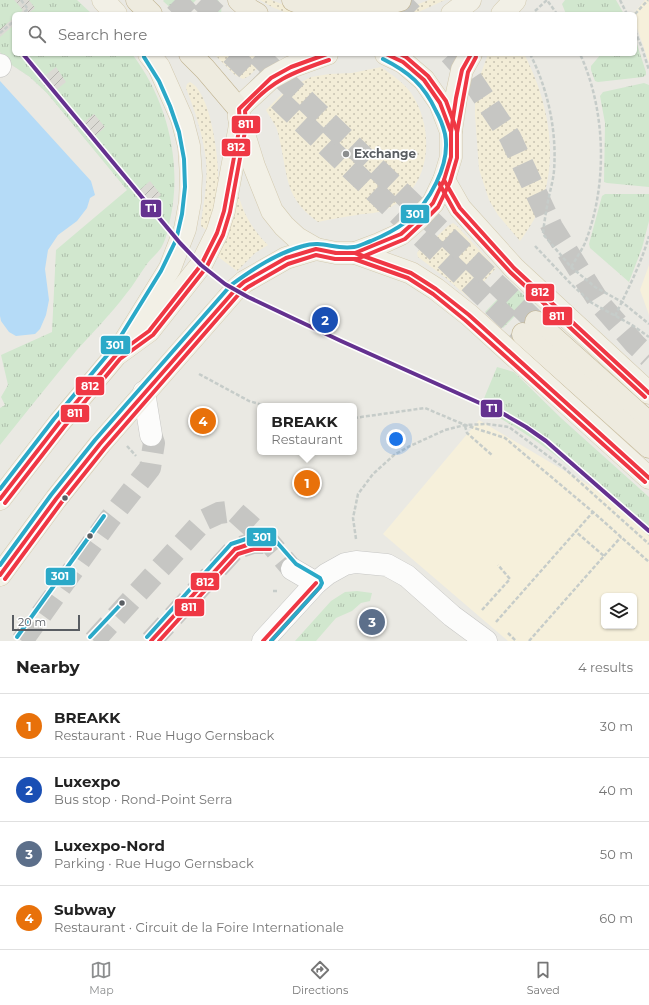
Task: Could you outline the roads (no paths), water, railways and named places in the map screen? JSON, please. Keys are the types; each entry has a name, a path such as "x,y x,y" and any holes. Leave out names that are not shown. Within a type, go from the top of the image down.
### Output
{"highway":[{"path":"137,0 149,12"},
{"path":"239,0 254,12"},
{"path":"293,0 326,7 358,8 388,4 400,0"},
{"path":"192,56 205,69 240,117"},
{"path":"649,423 530,328 649,447"}],"main road":[{"path":"103,0 114,12"},
{"path":"455,12 470,0"},
{"path":"504,12 515,0"},
{"path":"0,499 59,423 116,355 170,268 185,229 190,202 191,168 189,146 182,119 159,68 150,56"},
{"path":"116,355 149,331 202,265 217,233 224,211 240,117 244,103 271,78 291,67 321,56"},
{"path":"390,56 404,62 424,80 440,103 451,132"},
{"path":"355,253 401,234 433,203 444,180 451,157 451,132 456,98 462,70 470,56"},
{"path":"240,117 262,187 272,211 284,226 297,238 316,249 336,253 355,253 411,273 436,288 469,315 649,478"},
{"path":"444,180 460,208 514,268 649,393"},
{"path":"0,575 95,450 144,392 235,290 244,282 286,258 316,249"}],"street":[{"path":"144,392 152,435"},
{"path":"263,641 316,583 327,574 344,564 356,562 387,565 407,576 452,616 494,630"},
{"path":"292,568 316,583"}],"water":[{"path":"0,81 91,181 95,195 90,198 87,208 77,221 58,235 48,250 45,269 49,300 46,315 40,329 35,334 16,336 9,332 1,321 0,316"}],"tunnel":[{"path":"175,0 187,12"},
{"path":"201,0 214,12"},
{"path":"398,0 410,12"},
{"path":"233,56 523,334"},
{"path":"259,56 536,322"},
{"path":"452,56 468,74 510,137 552,227 601,305 635,344 649,357"},
{"path":"22,641 109,520 150,468 154,443 151,435"},
{"path":"94,641 204,520 219,513 234,511 270,543 292,569"},
{"path":"151,641 235,549 253,543 270,543"}],"place":[{"name":"Exchange","path":"346,154"},
{"name":"Luxexpo","path":"325,320"},
{"name":"Subway","path":"203,421"},
{"name":"BREAKK","path":"307,483"},
{"name":"Luxexpo-Nord","path":"372,622"}]}
